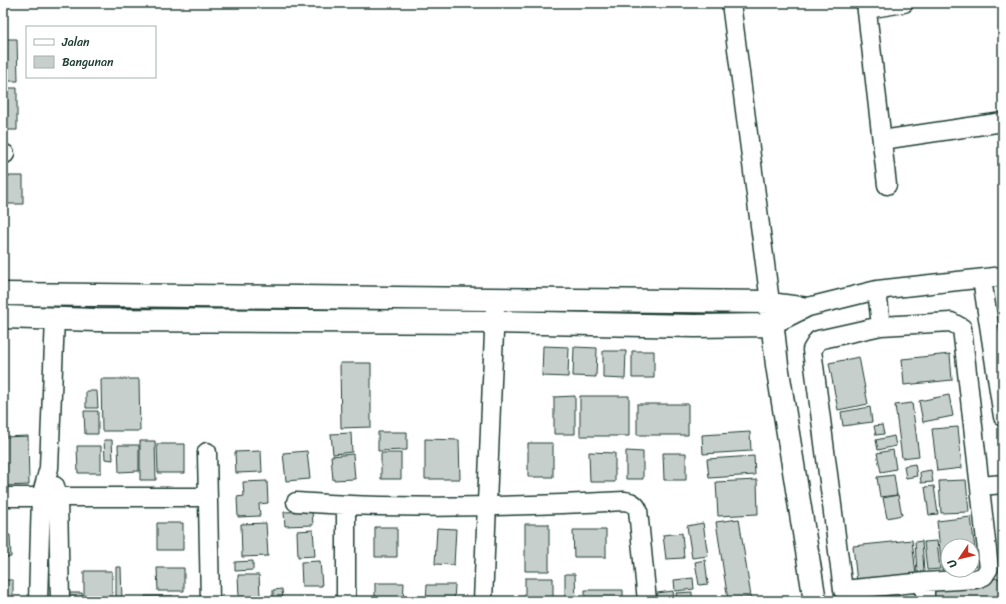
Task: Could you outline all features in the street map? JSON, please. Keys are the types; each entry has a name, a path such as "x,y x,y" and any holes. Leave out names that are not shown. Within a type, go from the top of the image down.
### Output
{"street":[{"path":"731,3 770,302 776,365 815,601"},
{"path":"887,185 867,6 904,3"},
{"path":"882,140 1003,122"},
{"path":"3,317 104,320 494,322 694,326 772,325 808,307 877,290 1003,276"},
{"path":"982,279 1003,417"},
{"path":"877,290 881,326"},
{"path":"3,294 770,302 808,307"},
{"path":"483,601 495,299"},
{"path":"55,318 49,468 50,497 60,601"},
{"path":"951,322 962,328 981,486 989,568 984,576 976,579 924,582 844,595 812,350 818,340 881,326 951,322"},
{"path":"207,452 210,601"},
{"path":"981,486 1003,484"},
{"path":"3,497 208,497"},
{"path":"38,601 50,497"},
{"path":"296,502 346,506 522,506 624,501 636,505 638,510 647,601"},
{"path":"346,506 346,601"},
{"path":"924,582 925,601"}],"building":[{"path":"3,39 17,39 18,81 3,81"},
{"path":"3,88 17,88 17,130 3,130"},
{"path":"3,176 23,176 23,204 3,204"},
{"path":"543,346 569,347 568,377 542,376"},
{"path":"574,347 597,348 596,377 573,376"},
{"path":"603,351 626,351 625,379 603,378"},
{"path":"632,351 654,351 654,378 632,378"},
{"path":"950,354 952,380 904,385 902,359"},
{"path":"859,357 868,404 838,410 829,363"},
{"path":"340,363 371,363 371,427 341,428"},
{"path":"101,379 139,379 140,431 102,431"},
{"path":"86,391 97,391 98,408 86,408"},
{"path":"949,395 953,416 923,422 919,401"},
{"path":"575,396 575,434 554,434 554,397"},
{"path":"580,396 629,396 629,436 580,436"},
{"path":"912,403 919,456 902,458 895,405"},
{"path":"637,404 688,404 688,435 637,435"},
{"path":"870,407 872,422 843,426 841,412"},
{"path":"84,411 98,411 98,434 85,434"},
{"path":"882,425 884,434 876,435 874,426"},
{"path":"958,427 962,468 937,471 932,429"},
{"path":"378,432 407,432 407,450 378,451"},
{"path":"750,432 751,451 703,454 702,435"},
{"path":"351,433 352,452 333,454 331,434"},
{"path":"28,436 29,485 3,486 3,437"},
{"path":"894,436 896,446 878,450 876,440"},
{"path":"425,439 459,440 460,479 425,479"},
{"path":"104,440 112,440 113,460 105,459"},
{"path":"140,441 155,441 156,480 140,480"},
{"path":"528,443 553,443 553,477 528,477"},
{"path":"157,444 185,444 185,473 158,473"},
{"path":"118,445 139,445 139,471 119,472"},
{"path":"77,446 101,446 101,473 78,473"},
{"path":"893,450 896,469 881,472 877,453"},
{"path":"261,451 262,472 236,473 235,452"},
{"path":"307,451 310,479 286,481 283,453"},
{"path":"626,451 643,452 643,479 626,479"},
{"path":"589,452 615,453 615,482 590,482"},
{"path":"381,453 401,453 401,479 381,479"},
{"path":"663,453 686,453 686,480 664,480"},
{"path":"353,454 355,479 333,480 331,456"},
{"path":"754,456 755,475 709,478 707,459"},
{"path":"915,464 917,476 906,478 904,466"},
{"path":"931,470 933,482 921,483 920,472"},
{"path":"894,475 897,495 880,497 877,477"},
{"path":"757,480 758,514 718,516 716,482"},
{"path":"966,480 969,512 941,513 939,481"},
{"path":"267,481 268,503 259,504 260,516 238,517 237,497 244,496 243,482"},
{"path":"934,486 938,514 929,515 925,487"},
{"path":"898,495 902,515 887,518 883,498"},
{"path":"312,511 313,525 285,526 284,512"},
{"path":"971,517 974,538 940,538 940,550 937,521"},
{"path":"739,519 751,597 728,600 716,522"},
{"path":"157,523 183,523 183,550 157,550"},
{"path":"266,523 268,556 242,557 241,524"},
{"path":"703,523 708,556 692,558 687,526"},
{"path":"525,524 549,524 549,571 525,571"},
{"path":"375,527 397,527 397,557 375,557"},
{"path":"437,528 456,529 454,565 435,564"},
{"path":"313,530 315,556 298,557 297,531"},
{"path":"573,530 606,530 606,557 574,557"},
{"path":"682,533 684,558 666,559 663,535"},
{"path":"3,535 10,535 11,557 3,558"},
{"path":"912,540 916,575 857,582 853,546"},
{"path":"922,541 924,571 917,572 915,542"},
{"path":"937,541 940,569 927,570 924,542"},
{"path":"705,560 708,584 699,585 695,562"},
{"path":"253,561 253,570 235,571 235,562"},
{"path":"320,561 322,586 302,586 301,562"},
{"path":"116,567 121,567 122,601 116,601"},
{"path":"157,568 184,568 184,591 158,591"},
{"path":"84,571 112,571 112,601 84,601"},
{"path":"565,574 575,574 576,601 565,601"},
{"path":"238,575 259,575 260,596 239,597"},
{"path":"525,578 553,578 553,601 525,601"},
{"path":"693,578 694,589 675,591 674,580"},
{"path":"1000,578 1002,600 932,601 930,586"},
{"path":"3,580 13,580 13,599 3,600"},
{"path":"375,583 404,583 403,601 375,601"},
{"path":"427,585 455,585 454,601 426,601"},
{"path":"282,589 283,601 273,601 273,590"},
{"path":"585,590 623,590 623,601 585,601"},
{"path":"673,591 674,601 658,601 657,593"},
{"path":"692,592 692,601 677,601 676,593"},
{"path":"898,592 899,601 853,601 853,597"},
{"path":"66,593 82,593 83,601 66,601"},
{"path":"145,596 173,596 173,601 145,601"},
{"path":"319,598 320,601 300,601 299,599"}]}
